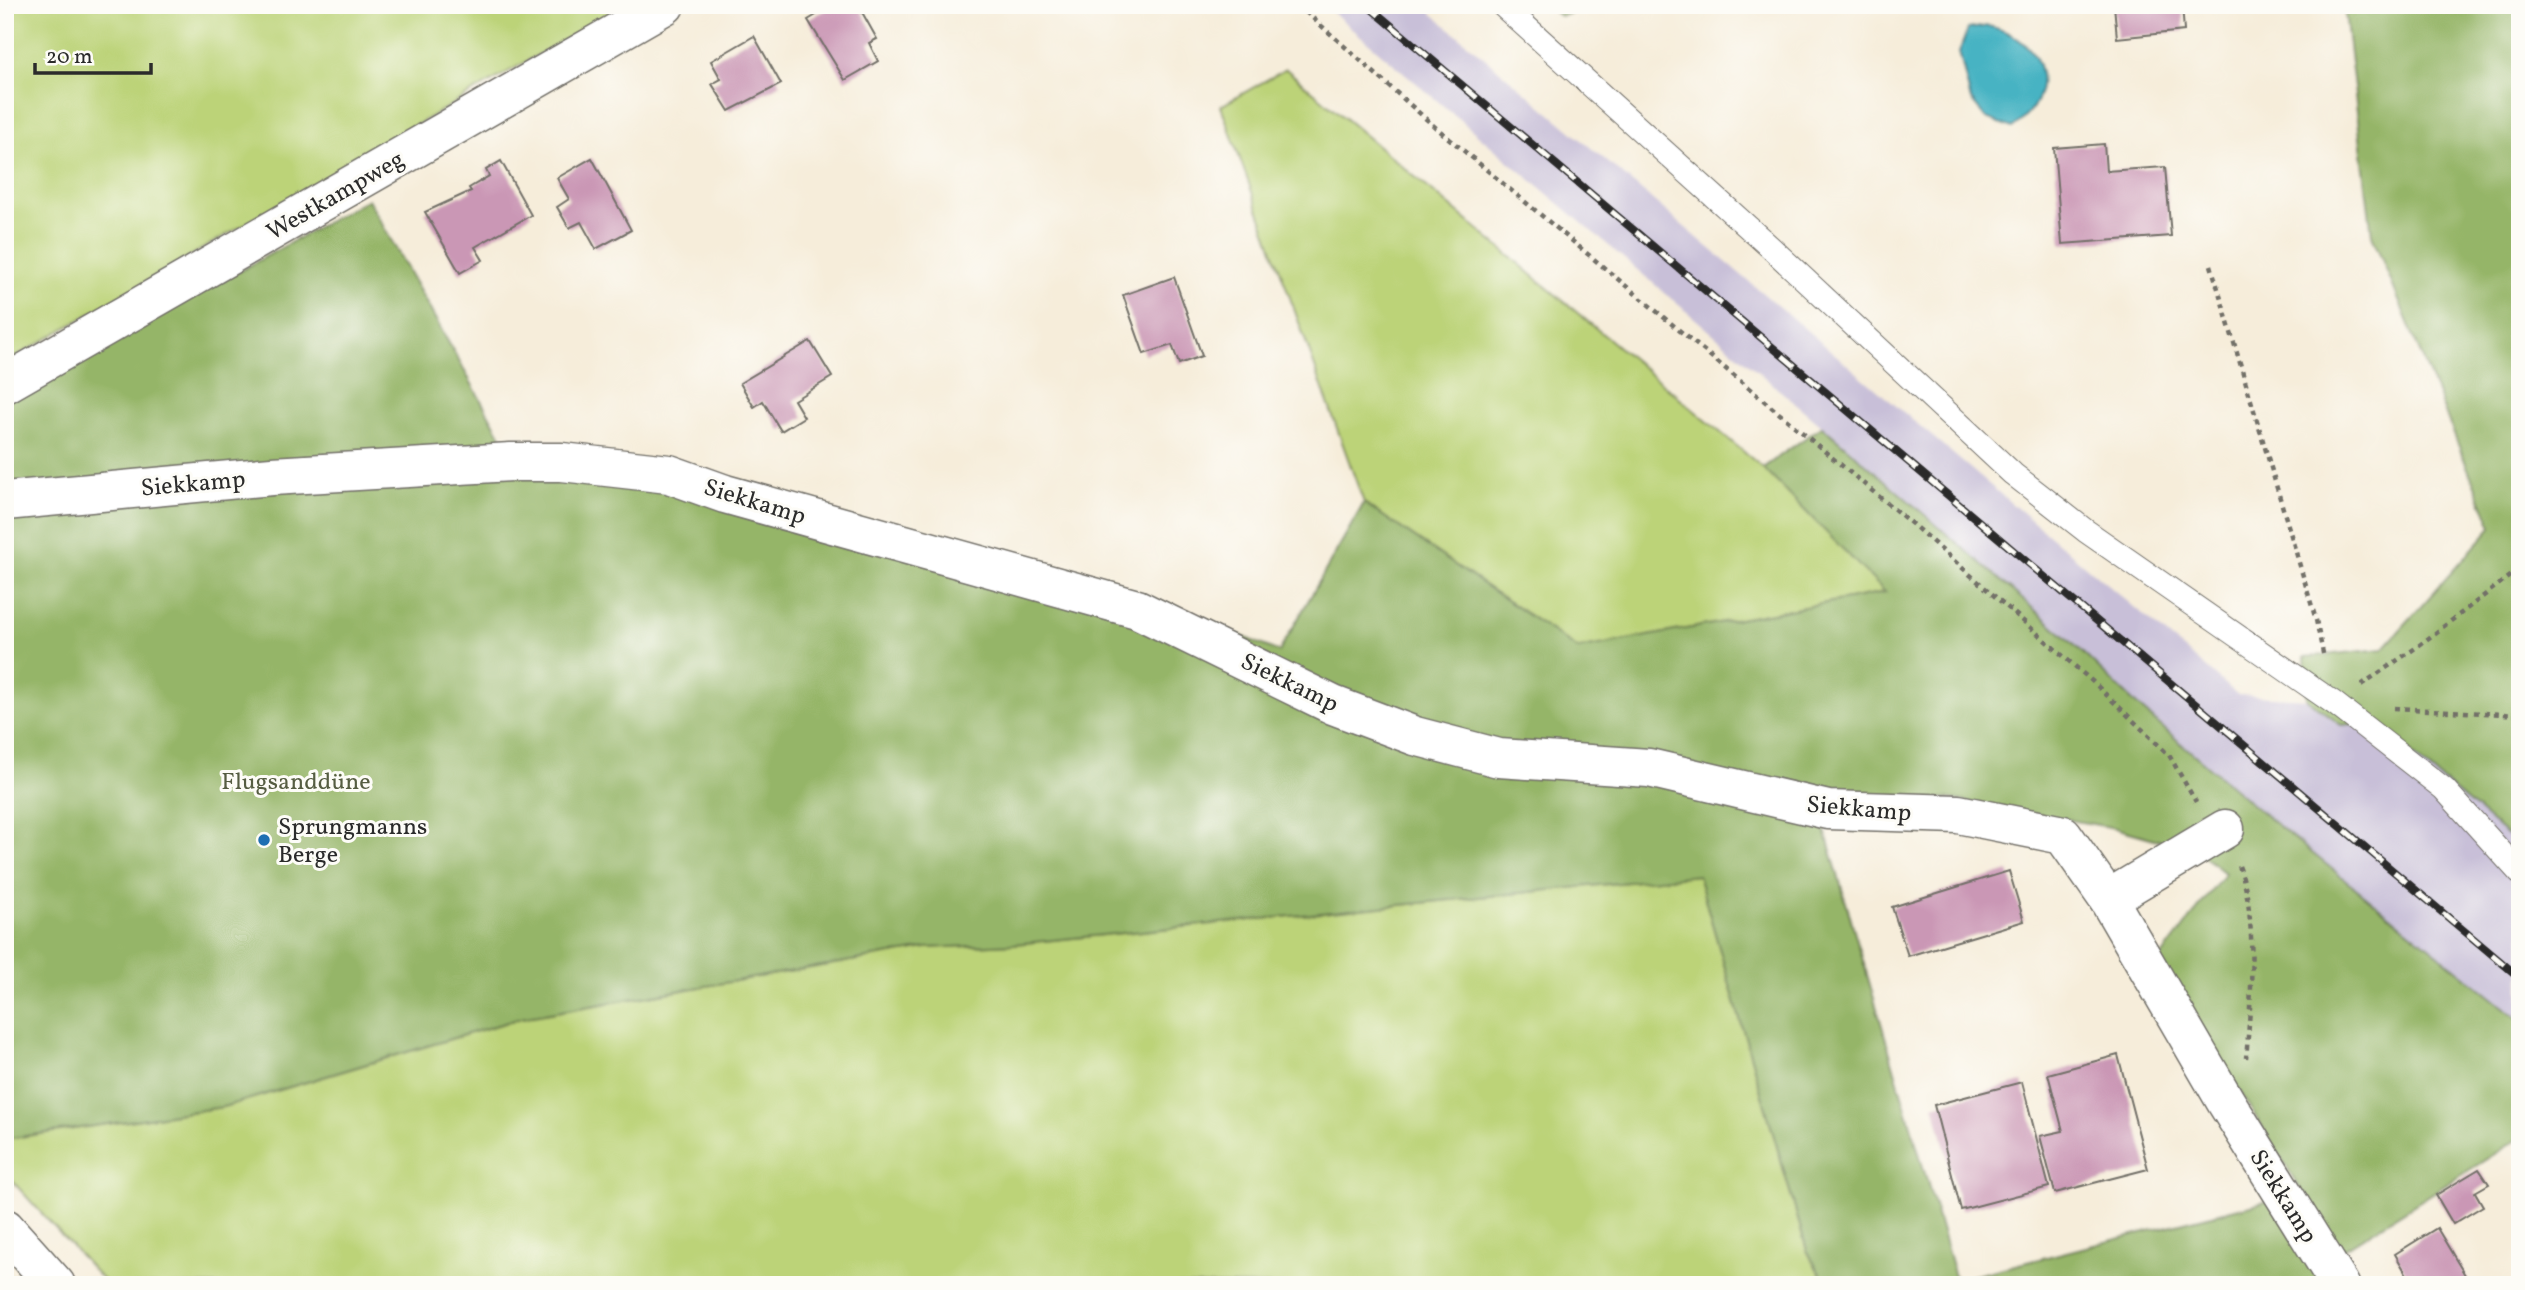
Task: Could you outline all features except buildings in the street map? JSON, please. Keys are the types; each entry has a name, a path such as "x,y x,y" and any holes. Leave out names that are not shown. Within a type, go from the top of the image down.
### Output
{"street":[{"name":"Westkampweg","path":"5,384 665,5"},
{"name":"Siekkamp","path":"5,501 272,476 512,462 562,462 669,474 725,494 1137,609 1333,705 1415,736 1499,758 1649,768 1828,810 1958,814 2063,835 2108,900 2226,1101 2340,1285"},
{"path":"2108,900 2225,829"},
{"path":"5,1228 56,1285"}],"lane":[{"path":"1502,5 1770,247 2013,474 2086,531 2334,703 2444,789 2520,873"}],"path":[{"path":"1298,5 1434,126 1912,524 2093,682 2169,755 2196,802 2225,829 2247,886 2251,1003 2243,1091 2226,1101"},
{"path":"2211,265 2316,620 2334,703"},
{"path":"2334,703 2417,647 2520,568"},
{"path":"2334,703 2486,716 2520,715"}],"shaded area":[{"path":"1324,5 1422,5 2238,695 2307,699 2341,725 2374,722 2520,846 2520,1020 2266,816 2141,709 2066,637 1822,426"}],"green space":[{"path":"5,5 624,5 5,363"},
{"path":"1546,5 1605,5 1560,16"},
{"path":"2344,5 2520,5 2520,846 2374,722 2341,725 2307,699 2305,657 2383,649 2492,527 2372,235"},
{"path":"1286,69 1763,468 1886,592 1578,649 1364,503 1221,106"},
{"name":"Flugsanddüne","path":"368,199 505,443 1168,605 1279,652 1364,503 1578,649 1885,592 1763,468 1822,426 2066,637 2141,709 2266,816 2520,1020 2520,1138 2339,1252 2159,960 2225,873 2197,851 2115,828 1945,798 1822,820 1956,1280 2271,1200 2324,1285 1826,1285 1807,1250 1698,875 1014,944 926,948 521,1018 223,1107 5,1139 5,403"},
{"path":"1698,875 1807,1250 1826,1285 107,1285 5,1173 5,1139 223,1107 521,1018 926,948 1014,944"}],"water":[{"path":"1988,26 2008,33 2023,43 2034,55 2040,69 2041,84 2037,100 2012,128 1986,118 1971,100 1959,52 1968,29"}],"railway":[{"path":"1367,5 2520,978"}],"place":[{"name":"Sprungmanns Berge","path":"264,840"}]}
